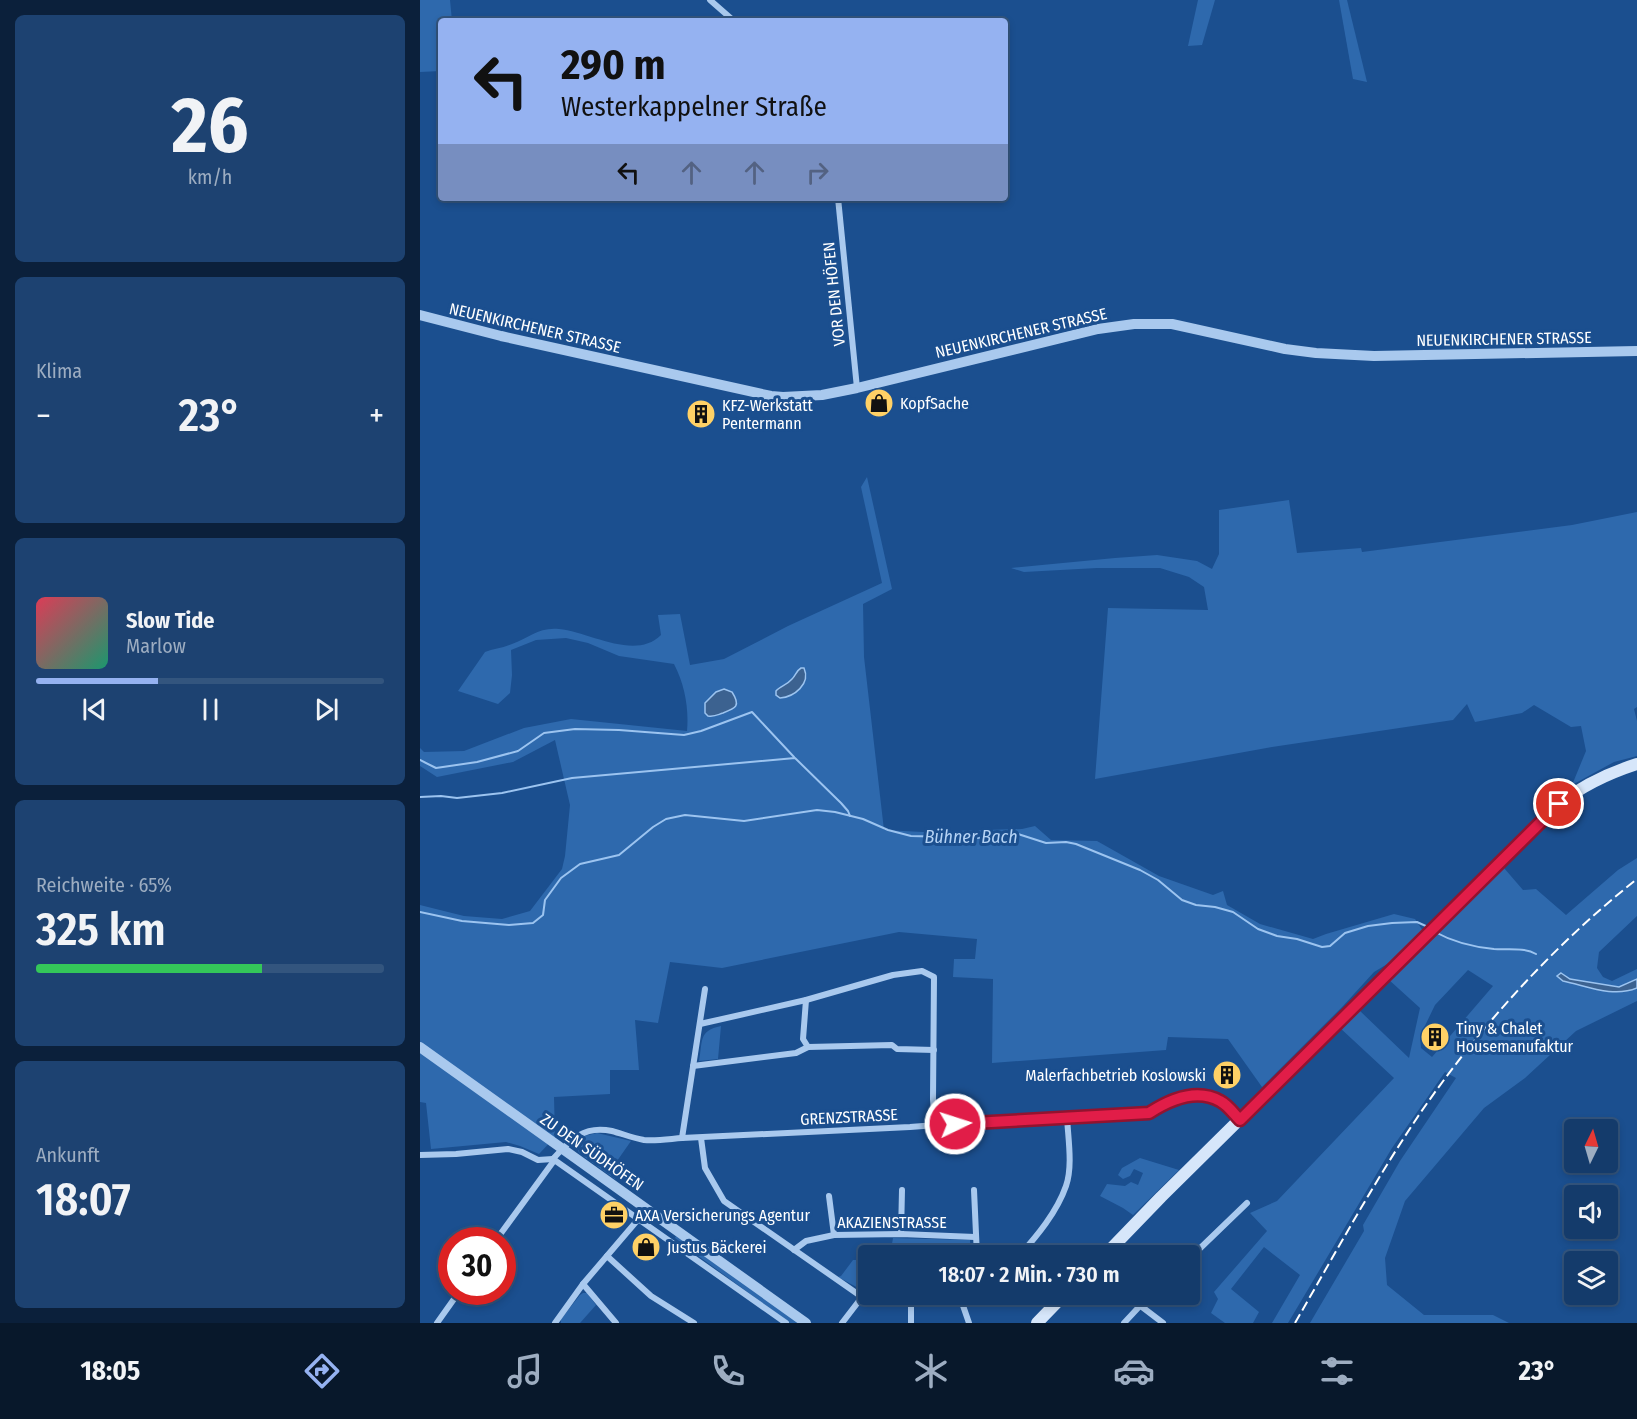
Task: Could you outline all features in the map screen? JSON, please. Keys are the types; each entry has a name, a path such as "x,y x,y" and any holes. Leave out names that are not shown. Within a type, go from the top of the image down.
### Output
{"main road":[{"path":"1115,1245 1559,804 1598,779 1637,764"},
{"path":"1037,1323 1054,1305"}],"street":[{"path":"710,0 731,18"},
{"name":"VOR DEN HÖFEN","path":"838,201 857,388"},
{"name":"NEUENKIRCHENER STRASSE","path":"420,315 501,336 783,397 822,395 857,388 1098,329 1134,324 1172,324 1284,349 1316,353 1374,356 1637,351"},
{"path":"700,1024 806,1000 892,975 922,971 934,977 933,1099 935,1125"},
{"path":"682,1138 705,989"},
{"path":"806,1000 803,1039 808,1047"},
{"path":"693,1066 796,1053 808,1047 892,1045 897,1048 934,1050"},
{"name":"ZU DEN SÜDHÖFEN","path":"420,1047 806,1323"},
{"name":"GRENZSTRASSE","path":"506,1227 562,1149 580,1134 594,1129 644,1140 701,1138 1149,1113 1162,1104 1180,1097 1202,1096 1219,1100 1240,1120"},
{"path":"1028,1245 1051,1215 1066,1185 1070,1156 1066,1117"},
{"path":"701,1138 705,1168 724,1201 858,1294"},
{"path":"420,1155 508,1149 522,1152 538,1160 553,1159 786,1323"},
{"path":"901,1234 902,1190"},
{"path":"974,1190 975,1245"},
{"path":"830,1196 834,1235"},
{"path":"1200,1248 1247,1203"},
{"path":"556,1323 584,1284 647,1209"},
{"name":"AKAZIENSTRASSE","path":"794,1250 806,1240 834,1235 901,1234 975,1237"},
{"path":"607,1256 651,1296 694,1323"},
{"path":"584,1284 616,1323"},
{"path":"842,1323 858,1302"},
{"path":"437,1323 450,1305"},
{"path":"911,1305 911,1323"},
{"path":"963,1305 969,1323"},
{"path":"1124,1323 1138,1306 1163,1323"}],"shaded area":[{"path":"420,0 450,0 452,18 438,18 438,71 420,72"},
{"path":"1198,0 1215,0 1202,45 1188,46"},
{"path":"1339,0 1347,0 1367,82 1353,79"},
{"path":"867,477 892,589 863,604 864,657 884,830 923,832 1022,829 1035,826 1051,840 1097,841 1159,876 1213,895 1223,891 1227,905 1260,924 1313,939 1394,914 1415,919 1423,931 1394,960 1374,972 1262,1087 1228,1039 1168,1037 1166,1050 992,1063 993,979 953,977 954,959 975,959 977,939 899,932 722,968 670,962 658,1023 635,1020 639,1070 610,1070 610,1094 554,1097 555,1137 539,1154 506,1142 431,1149 426,1103 420,1102 420,905 464,916 502,919 530,911 562,869 570,805 555,740 513,762 437,777 420,766 420,748 424,752 464,751 524,728 571,719 687,731 685,697 674,664 619,656 588,643 566,638 536,640 511,650 510,693 498,704 458,691 485,652 546,630 559,629 612,643 638,645 650,642 661,635 658,615 680,614 690,665 724,659 788,626 882,583 861,487","holes":["724,689 735,708 716,716 708,716 705,713 705,703 716,692"]},
{"path":"1289,500 1297,553 1361,548 1362,552 1572,525 1637,512 1637,707 1634,709 1637,721 1637,756 1614,762 1572,785 1586,751 1581,726 1571,727 1534,705 1522,713 1475,722 1467,704 1453,720 1272,747 1095,779 1108,608 1208,610 1204,587 1189,577 1160,568 1097,568 1024,572 1011,568 1157,555 1197,561 1212,569 1219,554 1219,510"},
{"path":"801,668 804,668 806,674 800,689 785,697 780,698 776,695 776,691 790,681"},
{"path":"724,689 732,692 736,706 717,715 708,716 705,713 705,703 716,692"},
{"path":"1637,858 1637,916 1599,952 1597,968 1603,977 1612,981 1637,969 1637,1001 1576,1031 1525,1078 1484,1108 1405,1201 1385,1258 1387,1285 1424,1315 1493,1315 1509,1323 1310,1323 1364,1231 1363,1225 1400,1161 1456,1078 1445,1072 1392,1148 1288,1323 1272,1323 1300,1275 1264,1247 1231,1289 1259,1312 1253,1323 1225,1323 1211,1313 1218,1299 1214,1292 1267,1231 1250,1213 1277,1201 1394,1078 1339,1027 1359,1010 1409,1058 1420,1008 1388,979 1504,868 1523,890 1536,889 1566,915 1618,870","holes":["1468,970 1493,986 1432,1057 1421,1048 1420,1036 1435,1005"]},
{"path":"1561,973 1570,979 1619,987 1637,979 1637,988 1619,992 1600,990 1563,981 1557,976"},
{"path":"721,1026 718,1059 699,1061 705,1034"},
{"path":"597,1133 631,1141 617,1161 615,1179 579,1153 577,1148 578,1142 584,1136"},
{"path":"1140,1158 1179,1170 1133,1215 1100,1196 1107,1184 1125,1186 1131,1182 1138,1185 1143,1173 1134,1169 1130,1176 1123,1179 1118,1175 1122,1168"},
{"path":"676,1236 799,1323 790,1323 690,1250 675,1238"},
{"path":"893,1238 970,1240 970,1245 890,1245"},
{"path":"853,1260 858,1260 858,1288 838,1277"},
{"path":"583,1293 587,1293 596,1305 580,1323 561,1323 561,1319"}],"waterway":[{"path":"420,760 436,768 477,762 518,751 544,733 575,729 684,735 752,712 794,757"},
{"path":"420,797 457,798 502,793 572,778 795,758 841,803 850,816"},
{"name":"Bühner Bach","path":"420,912 462,921 509,925 533,923 543,915 545,900 561,878 580,864 619,855 666,819 685,815 744,821 817,810 863,819 888,830 911,836 985,838 1018,834 1046,843 1076,844 1140,870 1158,880 1182,900 1233,912 1258,929 1322,947 1330,946 1345,933 1368,926 1417,922 1428,927"},
{"name":"Bühner Bach","path":"1435,932 1449,939 1471,945 1521,950 1536,954"}],"railway":[{"path":"1295,1323 1404,1138 1468,1048 1548,959 1606,904 1637,879"}],"place":[{"name":"KopfSache","path":"879,403"},
{"name":"KFZ-Werkstatt Pentermann","path":"701,414"},
{"name":"Tiny & Chalet Housemanufaktur","path":"1435,1037"},
{"name":"Malerfachbetrieb Koslowski","path":"1227,1075"},
{"name":"AXA Versicherungs Agentur","path":"614,1215"},
{"name":"Justus Bäckerei","path":"646,1247"}],"route":[{"path":"955,1124 1149,1113 1162,1104 1180,1097 1202,1096 1219,1100 1240,1120 1559,804"}]}
